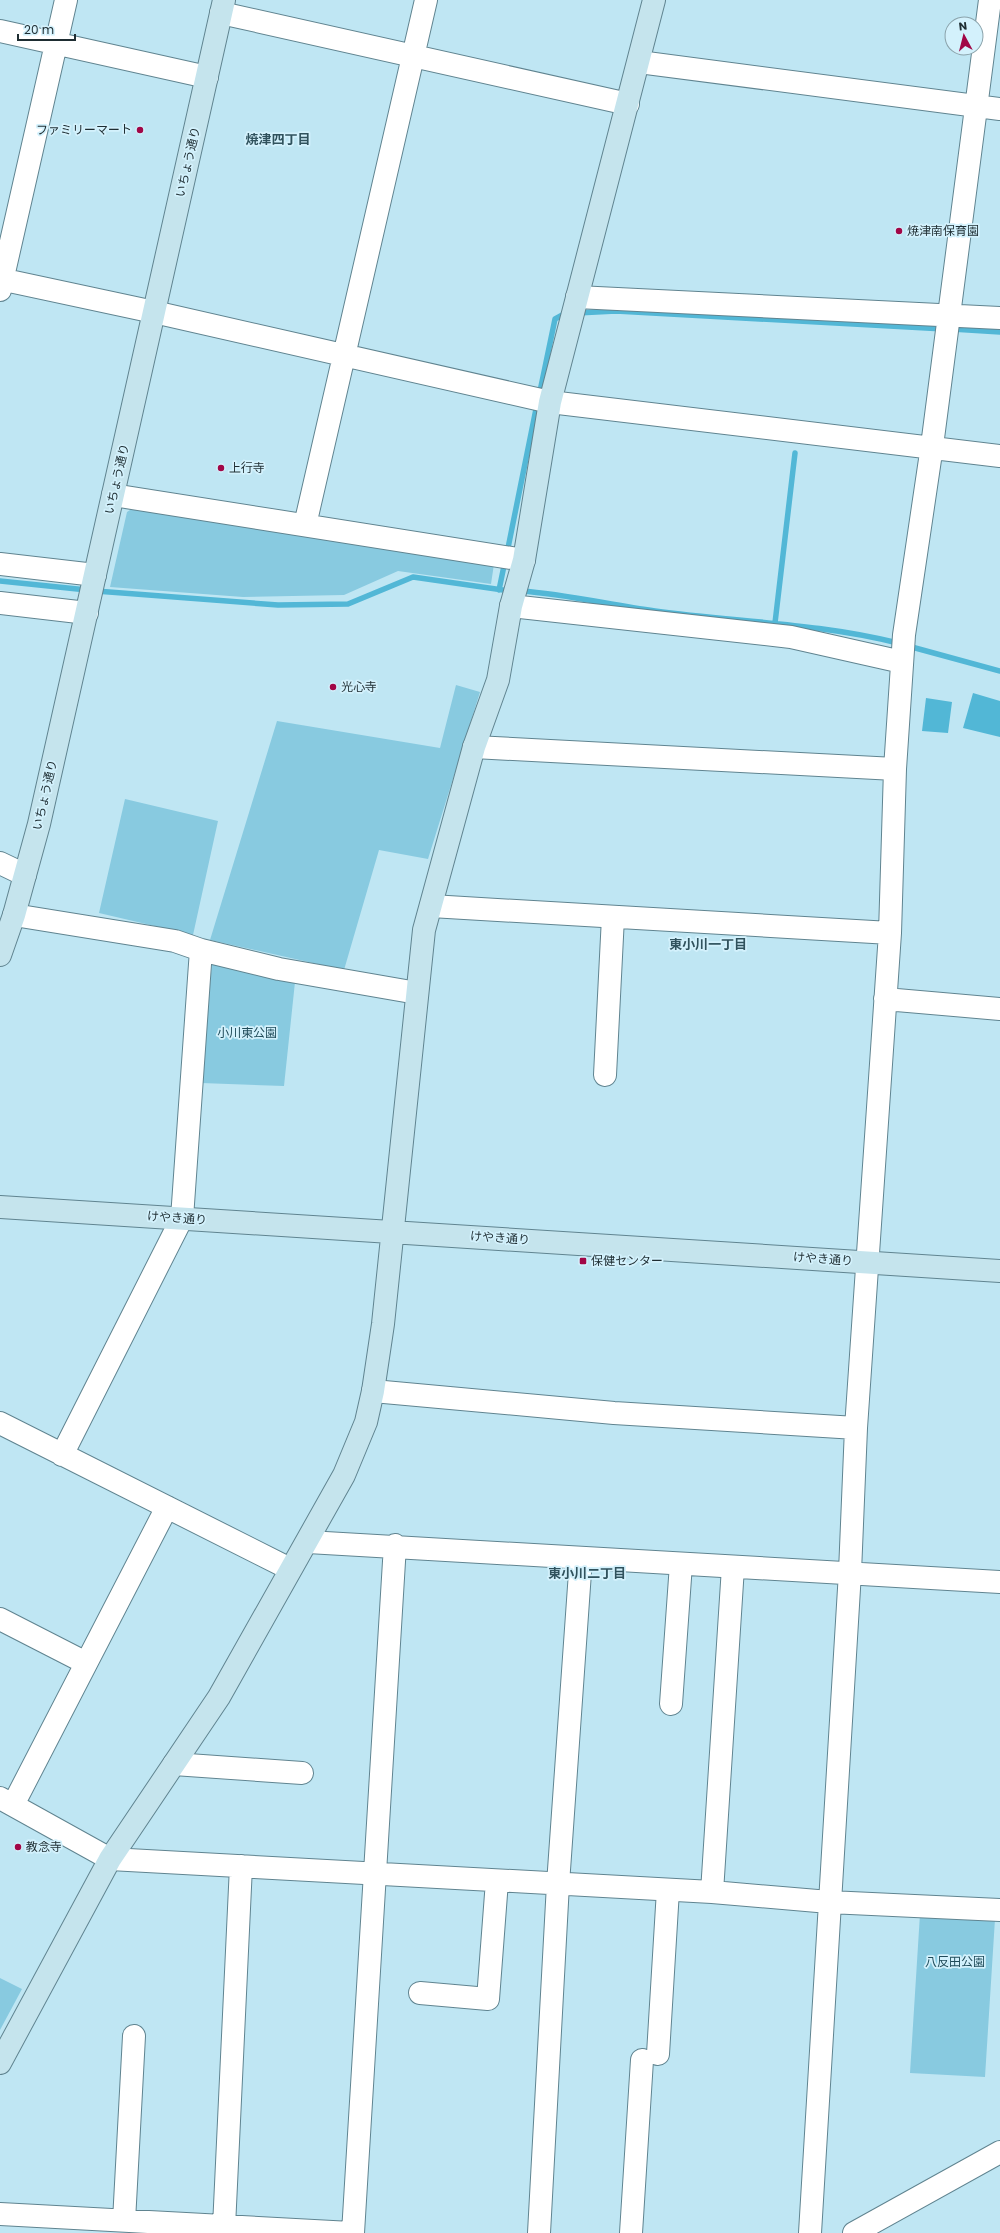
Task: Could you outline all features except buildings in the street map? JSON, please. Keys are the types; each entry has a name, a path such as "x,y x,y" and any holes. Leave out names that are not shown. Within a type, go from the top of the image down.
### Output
{"street":[{"path":"66,0 1,283 154,312 550,402 932,446 1000,456"},
{"path":"305,525 415,56 426,0"},
{"path":"0,2063 110,1859 219,1697 290,1569 308,1542 344,1475 366,1422 373,1391 393,1231 424,930 474,747 498,680 511,606 524,560 550,402 654,0"},
{"path":"810,2233 850,1572 856,1428 890,933 895,769 904,635 932,446 990,0"},
{"path":"223,6 415,56 628,104"},
{"name":"いちょう通り","path":"0,955 26,875 223,6"},
{"path":"0,31 207,77"},
{"path":"639,62 1000,109"},
{"path":"577,297 1000,318"},
{"path":"113,495 524,560"},
{"path":"0,564 94,578"},
{"path":"0,603 87,610"},
{"path":"511,606 791,637 902,662"},
{"path":"474,747 895,769"},
{"path":"0,863 26,875"},
{"path":"431,906 890,933"},
{"path":"14,915 175,941 201,950 279,969 417,993"},
{"path":"605,1075 613,917"},
{"path":"62,1455 182,1218 201,950"},
{"path":"885,999 1000,1009"},
{"name":"けやき通り","path":"0,1207 1000,1271"},
{"path":"373,1391 614,1413 856,1428"},
{"path":"0,1423 290,1569"},
{"path":"166,1507 86,1663 7,1802 110,1859 712,1892 829,1902 1000,1910"},
{"path":"308,1542 395,1545 581,1558 850,1572 1000,1582"},
{"path":"0,2214 110,2225 195,2229 224,2227 352,2233 395,1545"},
{"path":"539,2233 558,1884 581,1558"},
{"path":"671,1704 681,1564"},
{"path":"712,1892 733,1567"},
{"path":"0,1619 86,1663"},
{"path":"174,1764 302,1773"},
{"path":"224,2227 241,1866"},
{"path":"420,1993 488,1998 497,1881"},
{"path":"631,2233 668,1890"},
{"path":"110,2225 134,2036"},
{"path":"854,2233 1000,2152"}],"green space":[{"path":"133,508 494,564 491,584 398,571 344,595 243,597 110,587 127,512"},
{"path":"456,685 480,692 428,859 379,850 344,970 210,940 277,721 440,748"},
{"path":"125,799 218,821 193,935 99,913"},
{"name":"小川東公園","path":"212,963 295,982 284,1086 201,1083"},
{"name":"八反田公園","path":"920,1914 995,1919 985,2077 910,2073"},
{"path":"0,1978 22,1989 0,2030"}],"shaded area":[{"path":"973,693 1000,701 1000,737 963,728"},
{"path":"926,698 952,702 948,733 922,731"}],"waterway":[{"path":"577,313 616,311 944,329"},
{"path":"539,396 555,319 566,313"},
{"path":"952,329 1000,332"},
{"path":"507,553 537,404"},
{"path":"775,623 795,453"},
{"path":"499,590 505,561"},
{"path":"96,591 278,605 348,604 413,577 510,591"},
{"path":"0,581 87,590"},
{"path":"521,591 538,592 685,615 838,631 898,643"},
{"path":"908,646 1000,671"}],"place":[{"name":"ファミリーマート","path":"140,130"},
{"name":"焼津南保育園","path":"899,231"},
{"name":"上行寺","path":"221,468"},
{"name":"光心寺","path":"333,687"},
{"name":"保健センター","path":"583,1261"},
{"name":"教念寺","path":"18,1847"}],"district":[{"name":"焼津四丁目","path":"278,139"},
{"name":"東小川一丁目","path":"708,944"},
{"name":"東小川二丁目","path":"587,1573"}]}
